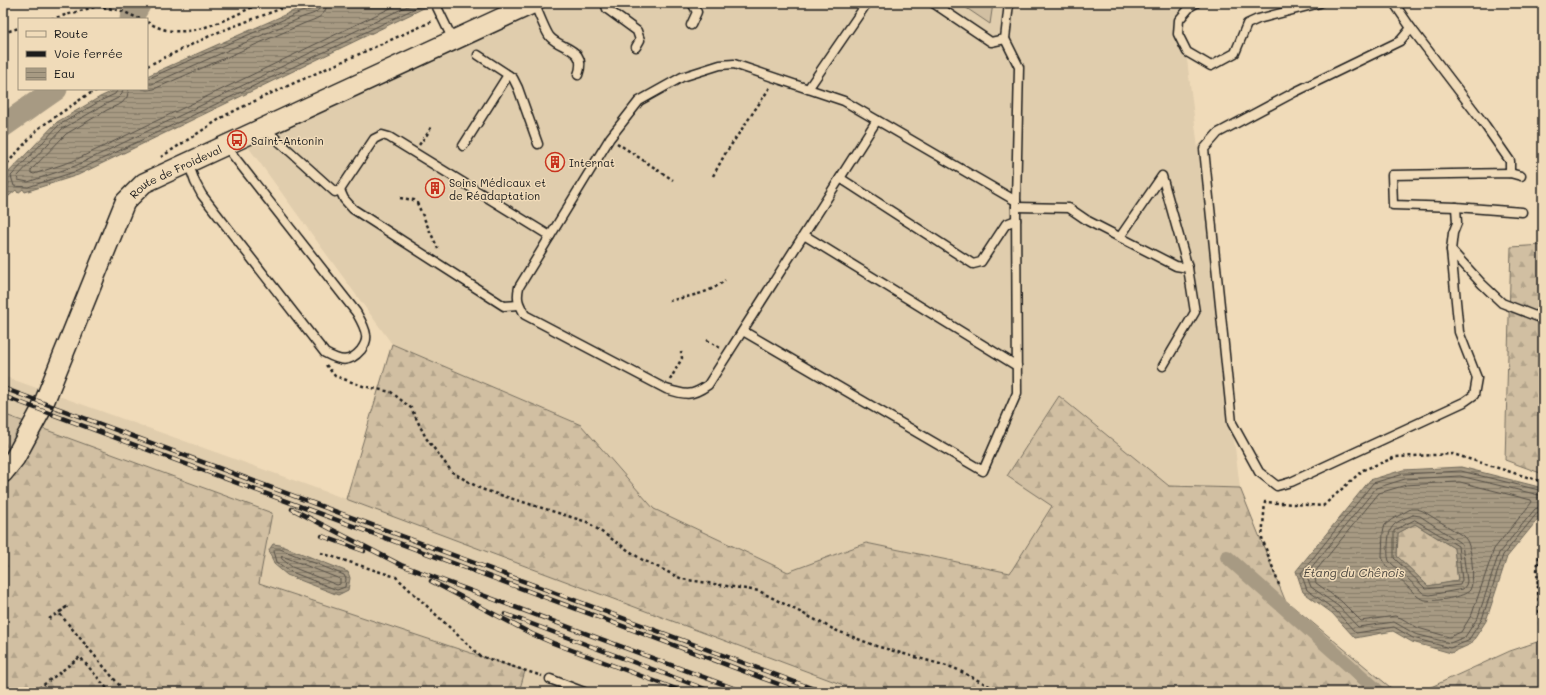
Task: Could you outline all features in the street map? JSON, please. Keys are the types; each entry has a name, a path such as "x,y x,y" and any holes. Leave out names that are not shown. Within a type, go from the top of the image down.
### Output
{"street":[{"name":"Route de Froideval","path":"3,473 15,458 46,397 125,202 144,182 534,3"}],"lane":[{"path":"534,3 550,37 573,51 579,59 581,66 578,75"},
{"path":"605,3 608,10 637,31 640,40 636,47"},
{"path":"691,25 697,12 692,3"},
{"path":"808,89 866,3"},
{"path":"934,3 991,42 1005,39"},
{"path":"743,331 983,471 1017,393 1016,204 1019,67 1005,39 1009,3"},
{"path":"1196,3 1191,6 1179,20 1178,34 1187,52 1211,66 1235,53 1247,24 1258,19 1320,3"},
{"path":"1394,3 1510,161 1510,173"},
{"path":"436,4 453,40"},
{"path":"1411,28 1400,41 1295,92 1218,133 1204,149 1232,422 1259,472 1276,486 1291,482 1464,402 1474,395 1477,378 1459,332 1451,250 1453,234 1457,223 1456,207"},
{"path":"478,56 513,78 538,144"},
{"path":"877,120 708,385 697,393 682,394 666,389 525,315 519,305 517,296 519,287 610,138 639,101 682,77 720,65 734,64 844,101 877,120 1016,204 1069,208 1176,266 1188,268"},
{"path":"463,146 508,75"},
{"path":"263,128 335,192 340,190 374,139 382,135 389,137 550,236"},
{"path":"188,162 195,182 202,195 325,353 334,358 344,360 352,359 364,347 366,336 363,325 356,312 225,145"},
{"path":"1521,176 1510,173 1392,175 1393,205 1456,207 1522,212"},
{"path":"1120,237 1162,176 1188,268 1195,312 1162,366"},
{"path":"840,178 973,264 981,262 1006,224 1016,220"},
{"path":"340,190 344,199 353,209 504,306 519,305"},
{"path":"804,235 1017,366"},
{"path":"1451,250 1482,284 1502,303 1543,319"},
{"path":"550,679 584,692"}],"path":[{"path":"148,22 167,30 194,31 262,3"},
{"path":"148,66 216,33 296,3"},
{"path":"56,18 98,6 122,11 138,18"},
{"path":"155,178 151,173 161,157 226,116 263,97 442,17"},
{"path":"3,33 18,28"},
{"path":"713,176 725,154 776,78"},
{"path":"3,168 39,128 87,95 97,90"},
{"path":"414,152 428,134 431,127"},
{"path":"610,138 673,180"},
{"path":"400,198 414,200 417,204 442,259 441,265"},
{"path":"670,301 701,293 720,285 725,280"},
{"path":"707,340 728,353"},
{"path":"666,389 682,358 681,352"},
{"path":"325,364 335,376 362,386 391,392 411,408 426,438 452,472 481,489 587,522 641,559 682,579 759,591 835,630 876,646 954,668 1001,692"},
{"path":"1279,585 1262,538 1265,502 1323,506 1363,470 1396,457 1452,454 1543,482"},
{"path":"1540,625 1537,570 1540,550 1543,548"},
{"path":"321,553 396,577 480,656 550,679"},
{"path":"49,619 68,606 59,613 125,692"},
{"path":"34,692 80,658 110,692"}],"shaded area":[{"path":"556,3 1180,3 1240,488 1169,486 1059,396 1007,476 1052,506 1010,573 866,543 788,572 654,509 581,425 392,344 246,144 454,48"},
{"path":"3,376 346,499 862,692 519,692 525,671 258,583 272,513 3,414"}],"green space":[{"path":"959,3 993,3 990,24"},
{"path":"1543,245 1543,474 1505,460 1511,247"},
{"path":"392,344 581,425 654,509 788,572 866,543 1010,573 1052,506 1007,476 1059,396 1169,486 1240,488 1285,600 1396,692 862,692 346,499"},
{"path":"3,414 272,513 259,583 525,671 519,692 3,692"},
{"path":"1415,524 1454,548 1458,581 1428,586 1397,556 1398,533"},
{"path":"1543,640 1543,692 1420,692 1510,651"}],"water":[{"path":"318,3 429,3 430,5 78,175 25,192 23,189 18,193 16,190 3,201 3,189 9,184 5,176 57,122 115,90 148,90 148,76 300,8"},
{"name":"Étang du Chênois","path":"1461,467 1543,488 1543,513 1507,557 1486,621 1471,644 1451,653 1412,642 1393,631 1355,638 1332,613 1303,592 1296,571 1370,480 1403,470","holes":["1415,524 1454,548 1458,581 1428,586 1397,556 1398,533"]},
{"path":"273,544 280,545 348,572 350,578 348,590 338,595 287,575 274,564 269,550"}],"waterway":[{"path":"132,18 140,3"},
{"path":"3,126 55,90"},
{"path":"1227,557 1379,692"}],"railway":[{"path":"3,388 822,692"},
{"path":"3,396 800,692"},
{"path":"292,509 401,565 744,692"},
{"path":"322,536 364,551"},
{"path":"431,581 532,634 684,692"},
{"path":"505,614 713,692"}],"place":[{"name":"Saint-Antonin","path":"237,140"},
{"name":"Internat","path":"555,162"},
{"name":"Soins Médicaux et de Réadaptation","path":"435,188"}]}
